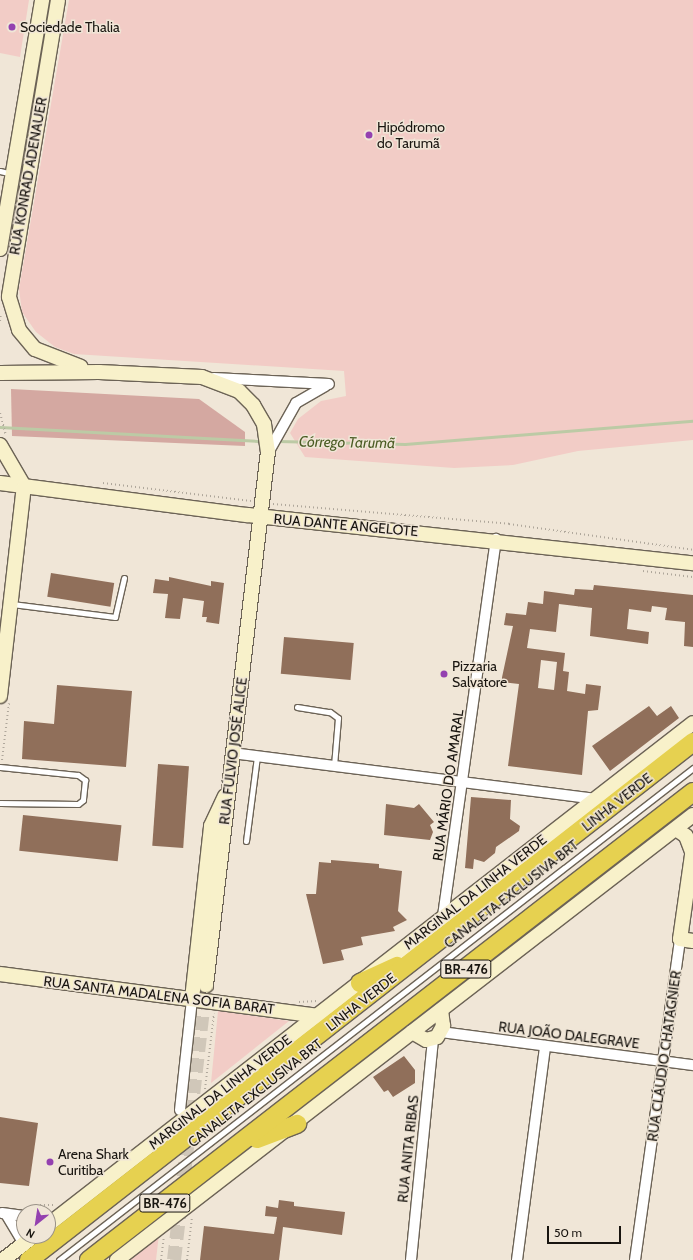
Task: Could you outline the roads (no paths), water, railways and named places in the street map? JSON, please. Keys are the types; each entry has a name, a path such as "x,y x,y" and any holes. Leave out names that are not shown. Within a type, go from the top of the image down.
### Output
{"highway":[{"name":"LINHA VERDE","path":"29,1247 425,953 693,742"},
{"name":"BR-476","path":"90,1260 240,1146 693,792"},
{"path":"360,983 425,953"},
{"path":"240,1146 297,1124"}],"main road":[{"name":"RUA KONRAD ADENAUER","path":"0,249 6,173 42,0"},
{"name":"RUA KONRAD ADENAUER","path":"58,0 9,285 10,302 19,330 35,349 59,361 99,372"},
{"path":"0,373 99,372"},
{"name":"RUA FÚLVIO JOSÉ ALICE","path":"99,372 202,377 228,385 247,397 272,433 268,451 206,985"},
{"path":"0,696 24,486 3,440"},
{"name":"RUA DANTE ANGELOTE","path":"0,483 261,517 496,539 693,563"},
{"name":"MARGINAL DA LINHA VERDE","path":"56,1216 319,1016 444,916 693,722"},
{"path":"192,1000 210,826 228,790"},
{"path":"213,1005 233,826 228,790"},
{"path":"117,1260 297,1124 412,1032 693,815"},
{"name":"RUA CLÁUDIO CHATAGNIER","path":"676,829 686,836 693,850 686,940"},
{"name":"RUA SANTA MADALENA SOFIA BARAT","path":"0,974 192,1000 213,1005 319,1016"},
{"path":"412,1032 420,1039 437,1036 442,1010"},
{"path":"3,1260 29,1247"}],"street":[{"path":"202,377 330,384 296,403 272,433"},
{"name":"RUA MÁRIO DO AMARAL","path":"444,916 496,539"},
{"path":"232,754 594,799"},
{"name":"RUA CLÁUDIO CHATAGNIER","path":"635,1260 663,1062 686,940"},
{"path":"180,1110 192,1000"},
{"name":"RUA JOÃO DALEGRAVE","path":"437,1036 545,1046 693,1065"},
{"name":"RUA ANITA RIBAS","path":"411,1260 437,1036"},
{"path":"517,1260 545,1046"},
{"path":"3,1214 29,1247"},
{"path":"3,1214 16,1215"}],"lane":[{"path":"11,604 115,617 124,578"},
{"path":"297,708 330,712 338,718 334,766"},
{"path":"246,841 257,756"},
{"path":"0,767 78,775 85,780 84,800 78,804 0,803"},
{"name":"CANALETA EXCLUSIVA BRT","path":"59,1260 693,768"}],"waterway":[{"name":"Córrego Tarumã","path":"278,441 405,444 693,421"},
{"name":"Córrego Tarumã","path":"0,427 262,441"}],"tunnel":[{"path":"174,1260 206,985"}],"place":[{"name":"Sociedade Thalia","path":"12,27"},
{"name":"Hipódromo do Tarumã","path":"369,135"},
{"name":"Pizzaria Salvatore","path":"444,674"},
{"name":"Arena Shark Curitiba","path":"50,1162"}]}
